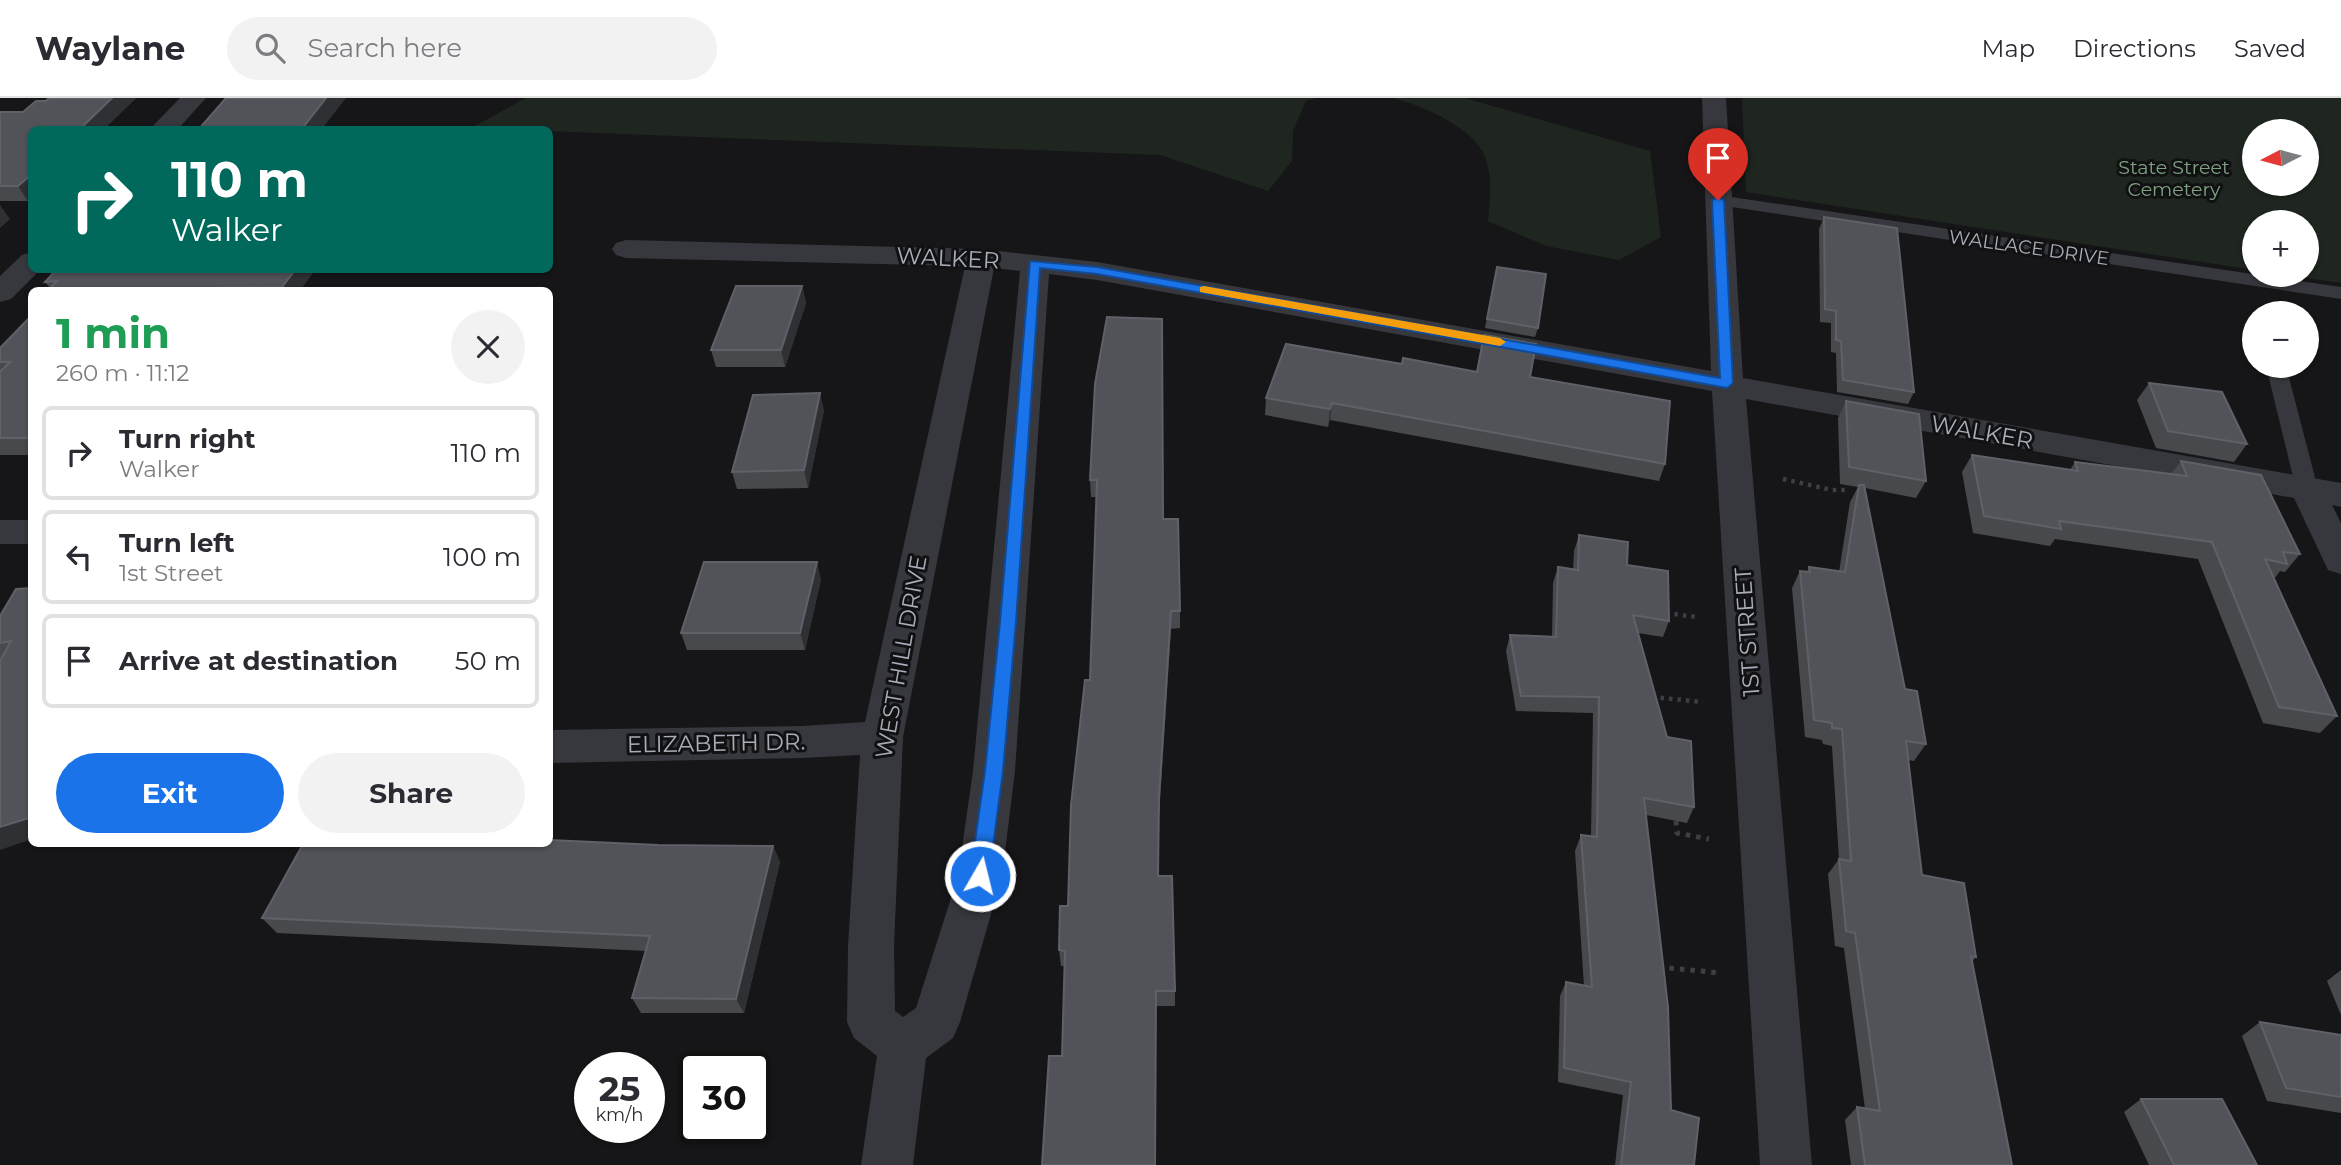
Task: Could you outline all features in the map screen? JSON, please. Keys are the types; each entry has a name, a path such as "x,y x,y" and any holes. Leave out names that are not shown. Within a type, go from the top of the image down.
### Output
{"street":[{"path":"166,126 194,98"},
{"name":"1ST STREET","path":"1714,98 1727,383 1731,405 1786,1165"},
{"name":"WALKER","path":"626,249 981,258 1097,271 1727,383 1765,394 2324,492"},
{"name":"WEST HILL DRIVE","path":"903,1046 871,1021 871,946 882,737 981,258"},
{"path":"887,1165 903,1046 936,1022 980,876 994,771 1008,622 1034,264"},
{"path":"0,293 28,265"},
{"path":"2324,492 2341,561"},
{"path":"0,532 28,532"},
{"name":"ELIZABETH DR.","path":"553,746 802,742 882,737"}],"lane":[{"name":"WALLACE DRIVE","path":"1718,200 2341,293"},
{"path":"2281,378 2324,492"}],"path":[{"path":"1781,479 1848,490"},
{"path":"1662,612 1698,617"},
{"path":"1644,696 1714,703"},
{"path":"1676,821 1677,833 1719,841"},
{"path":"1644,965 1726,974"}],"green space":[{"path":"526,98 1316,98 1306,101 1293,131 1292,161 1268,191 1160,155 553,131 553,126 475,126"},
{"path":"1392,98 1465,98 1650,151 1661,237 1619,260 1546,246 1488,221 1489,173 1479,146 1459,127 1445,119"},
{"name":"State Street Cemetery","path":"1742,98 2341,98 2341,283 2319,280 2319,210 2242,210 2242,268 1746,192"}],"building":[{"path":"49,98 112,98 83,126 28,126 28,177 18,186 0,186 0,112 23,112 36,101 46,101"},
{"path":"226,98 326,98 304,126 202,126"},
{"path":"1824,217 1897,228 1914,392 1843,380 1841,341 1836,340 1836,311 1825,309"},
{"path":"1497,267 1546,274 1538,328 1487,319"},
{"path":"53,273 293,273 282,287 51,287 57,281 45,282"},
{"path":"736,286 802,286 781,350 711,350"},
{"path":"1107,317 1162,319 1163,519 1178,519 1180,611 1171,611 1159,798 1158,876 1172,876 1175,991 1156,991 1155,1165 1042,1165 1049,1056 1062,1056 1065,951 1059,950 1060,906 1068,906 1071,805 1085,680 1090,680 1097,480 1090,480 1095,384"},
{"path":"28,319 28,438 0,438 0,372 10,362 0,362 0,348"},
{"path":"1484,335 1536,344 1530,377 1670,401 1665,464 1332,403 1330,409 1266,398 1286,344 1402,364 1403,358 1477,372"},
{"path":"2149,383 2222,392 2247,444 2168,431"},
{"path":"820,393 804,470 732,472 753,395"},
{"path":"1846,401 1919,414 1926,481 1849,467"},
{"path":"1972,455 2078,471 2075,462 2187,476 2181,461 2261,475 2300,554 2283,552 2287,564 2265,559 2337,716 2279,707 2212,542 2059,521 2061,529 1984,516"},
{"path":"1859,485 1864,485 1905,689 1917,691 1926,744 1906,741 1922,875 1964,883 1976,957 1971,956 2012,1165 1865,1165 1857,1107 1880,1111 1855,933 1846,931 1839,859 1851,861 1842,729 1832,728 1832,723 1814,720 1800,571 1810,572 1809,567 1845,572"},
{"path":"1579,535 1628,542 1627,565 1668,571 1669,621 1633,615 1667,737 1691,741 1694,807 1644,798 1668,1007 1671,1110 1699,1118 1694,1165 1621,1165 1631,1082 1564,1068 1566,982 1592,987 1581,835 1597,837 1599,697 1521,696 1510,635 1556,637 1558,567 1578,570"},
{"path":"704,562 817,562 800,633 681,633"},
{"path":"28,588 28,818 0,827 0,661 11,641 0,643 0,616 16,589"},
{"path":"553,840 773,846 736,999 632,998 650,936 262,918 301,847 553,847"},
{"path":"2260,1022 2341,1035 2341,1097 2286,1088"},
{"path":"2141,1099 2222,1099 2257,1165 2174,1165"}],"slow traffic":[{"path":"1204,290 1500,342"}],"route":[{"path":"980,876 994,771 1008,622 1034,264 1097,271 1727,383 1718,200"}]}
